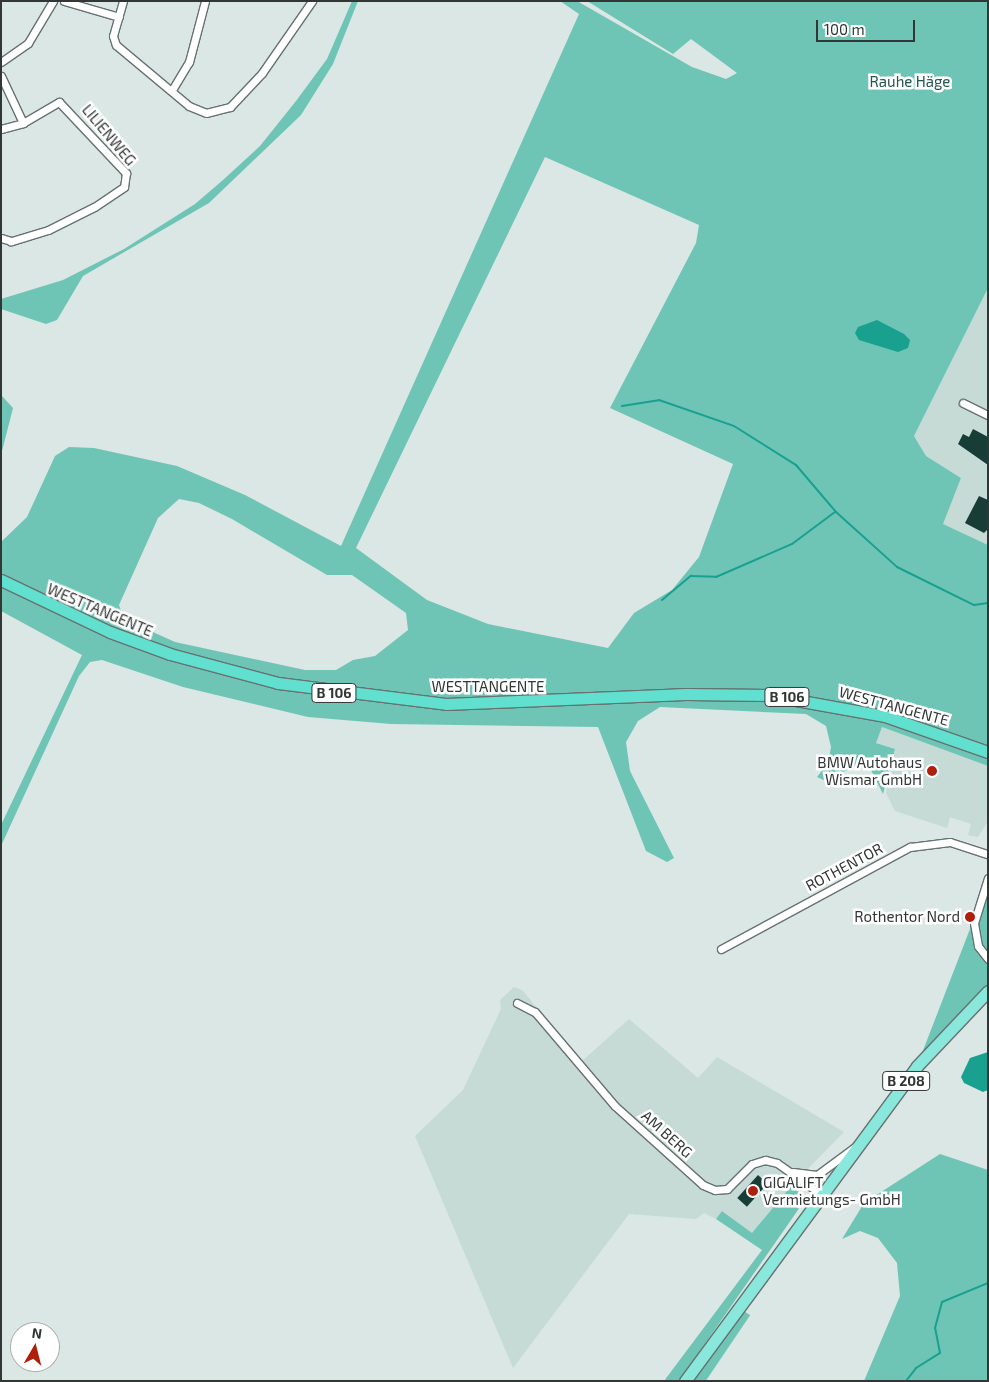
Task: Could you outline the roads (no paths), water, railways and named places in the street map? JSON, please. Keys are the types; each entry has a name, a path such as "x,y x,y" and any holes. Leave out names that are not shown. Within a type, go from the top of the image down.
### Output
{"highway":[{"name":"WESTTANGENTE","path":"1,580 110,632 170,654 278,683 446,704 686,694 768,695 885,716 988,752"}],"main road":[{"name":"B 208","path":"685,1381 917,1066 988,991"}],"street":[{"path":"1,62 28,43 53,1"},
{"path":"64,1 119,18"},
{"path":"123,1 113,36 116,45 189,106 206,113 230,107 262,73 312,1"},
{"path":"172,90 189,62 205,1"},
{"path":"1,76 23,123"},
{"name":"LILIENWEG","path":"1,129 23,123 54,103 66,105 126,173 124,186 94,207 48,230 11,241 1,238"},
{"path":"963,403 988,415"},
{"name":"ROTHENTOR","path":"721,949 910,847 950,842 988,854"},
{"path":"988,878 974,927 978,946 988,959"},
{"name":"AM BERG","path":"517,1003 535,1012 615,1106 703,1185 715,1190 727,1189 761,1160 774,1162 821,1194"},
{"path":"788,1170 817,1175 857,1146"}],"waterway":[{"path":"622,406 659,400 734,426 796,465 836,512 897,567 974,605 988,603"},
{"path":"662,600 691,576 716,577 792,544 835,512"},
{"path":"906,1381 916,1368 940,1353 935,1328 942,1302 988,1283"}],"place":[{"name":"BMW Autohaus Wismar GmbH","path":"932,771"},
{"name":"Rothentor Nord","path":"970,917"},
{"name":"GIGALIFT Vermietungs- GmbH","path":"753,1191"}],"park label":[{"name":"Rauhe Häge","path":"910,82"}]}
